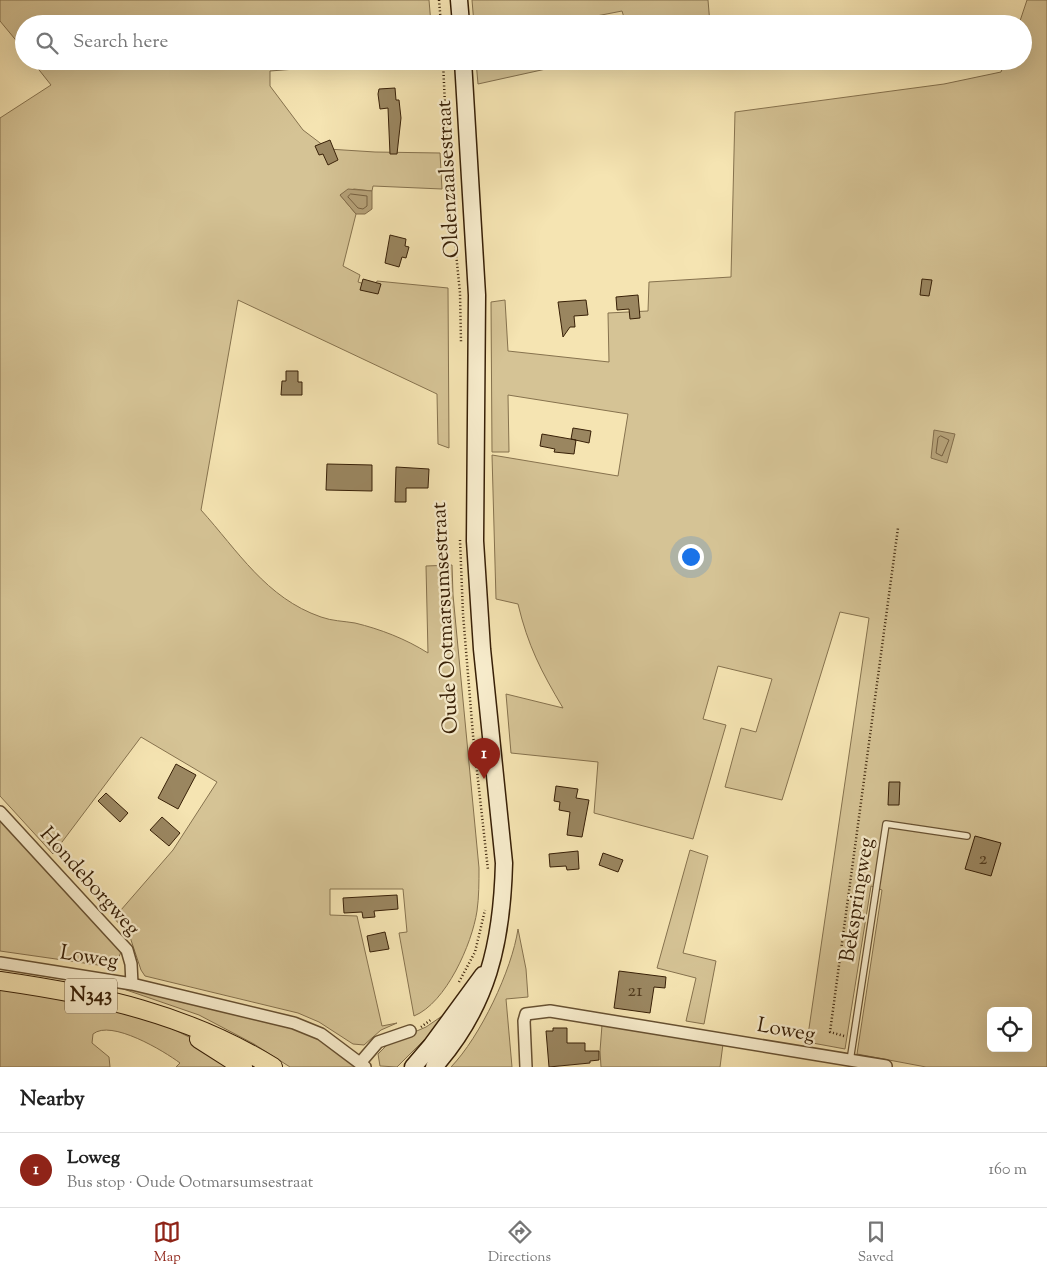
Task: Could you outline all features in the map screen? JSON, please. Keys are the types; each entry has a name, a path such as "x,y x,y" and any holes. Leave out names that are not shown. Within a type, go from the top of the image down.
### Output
{"main road":[{"path":"459,0 460,15"},
{"name":"Oldenzaalsestraat","path":"464,70 477,295"},
{"name":"Oude Ootmarsumsestraat","path":"434,1067 470,1018 481,997 495,950 502,915 504,863 482,649 475,541 477,295"},
{"name":"Oude Ootmarsumsestraat","path":"413,1067 432,1046 488,970"},
{"name":"N343","path":"0,981 88,995 127,1004 204,1030 273,1067"},
{"name":"N343","path":"179,1023 192,1034 243,1067"}],"street":[{"name":"Hondeborgweg","path":"0,812 127,950 131,964 132,984"},
{"name":"Loweg","path":"0,963 132,984 294,1023 321,1034 362,1065"},
{"name":"Loweg","path":"526,1067 524,1021 526,1014 550,1011 886,1066"},
{"path":"362,1065 378,1042 410,1031"}],"lane":[{"name":"Bekspringweg","path":"850,1061 886,824 967,836"}],"path":[{"path":"439,0 440,15"},
{"name":"Oldenzaalsestraat","path":"443,70 448,173 460,293 461,348"},
{"path":"843,1044 845,1034 830,1032 898,528"},
{"name":"Oude Ootmarsumsestraat","path":"460,536 465,642 489,874"},
{"path":"456,987 475,952 486,906"},
{"path":"410,1031 423,1027 435,1016"}],"shaded area":[{"path":"0,0 429,0 430,15 15,15 15,39 0,21"},
{"path":"472,0 708,0 709,15 623,15 622,11 602,15 473,15"},
{"path":"1027,0 1047,0 1047,1067 926,1067 857,1054 882,890 871,886 845,1049 807,1042 869,618 840,612 782,800 725,787 741,728 756,732 772,679 718,666 703,719 726,725 693,839 594,813 598,762 511,753 506,694 563,708 536,658 526,633 518,604 496,599 492,455 618,476 628,414 508,395 509,452 492,452 491,302 505,300 508,351 609,362 608,313 648,311 649,282 731,277 735,112 944,84 1001,72 1002,70 1032,70 1032,15 1022,15"},
{"path":"39,70 283,70 270,71 270,86 303,130 328,149 440,153 442,189 373,186 372,191 354,189 340,195 356,214 343,266 360,275 358,282 375,287 377,281 448,288 449,448 438,444 437,394 238,300 201,510 254,572 284,598 302,609 321,617 374,628 402,639 428,653 426,566 452,565 453,595 479,868 477,911 470,940 447,986 426,1009 414,1016 399,933 407,932 403,889 330,889 330,915 357,916 382,1026 397,1023 381,1030 364,1045 353,1044 319,1022 298,1013 145,976 141,970 130,937 114,918 173,850 217,782 141,737 53,854 0,796 0,118 51,85"},
{"path":"477,70 541,70 478,84"},
{"path":"0,816 121,952 116,964 105,966 0,951"},
{"path":"690,850 708,856 683,953 716,961 704,1024 686,1021 696,978 657,968"},
{"path":"518,929 526,969 528,997 506,999 512,1067 451,1067 473,1039 493,1002 509,964"},
{"path":"106,983 277,1022 312,1036 335,1049 357,1067 290,1067 254,1044 199,1015"},
{"path":"0,988 67,997 161,1023 191,1038 237,1067 176,1067 180,1063 137,1038 124,1033 101,1030 93,1034 92,1043 109,1057 110,1067 0,1067"},
{"path":"445,1014 433,1031 397,1067 380,1066 378,1054 389,1043 426,1027"},
{"path":"602,1025 723,1044 720,1067 601,1067"}],"water":[{"path":"348,189 372,191 372,209 365,214 356,214 340,195"},
{"path":"934,430 955,434 947,463 931,458"}],"building":[{"path":"395,88 396,100 399,100 401,118 397,154 390,154 388,108 380,109 378,94 379,89"},
{"path":"330,140 338,160 328,165 323,154 319,155 315,146"},
{"path":"390,235 406,239 405,246 409,247 406,258 402,257 399,267 385,263"},
{"path":"363,279 381,284 378,294 360,290"},
{"path":"922,279 932,280 929,296 920,295"},
{"path":"638,295 640,318 630,319 629,309 617,310 616,297"},
{"path":"586,300 588,315 574,316 575,327 570,327 563,337 558,302"},
{"path":"286,371 298,371 298,382 302,382 302,395 281,395 282,381 286,381"},
{"path":"573,428 591,431 589,443 571,439"},
{"path":"542,434 576,440 574,454 554,452 555,449 540,446"},
{"path":"327,464 372,465 372,491 326,490"},
{"path":"396,467 429,469 428,488 406,488 406,502 395,502"},
{"path":"176,764 196,775 178,809 158,798"},
{"path":"889,782 900,782 899,805 888,805"},
{"path":"556,786 578,789 576,798 589,800 582,837 567,835 570,812 559,810 560,802 554,801"},
{"path":"106,793 128,813 120,822 98,801"},
{"path":"162,817 180,833 169,846 150,830"},
{"path":"975,836 1001,843 991,876 965,869"},
{"path":"578,851 579,869 567,870 566,866 550,867 549,854"},
{"path":"603,853 623,860 618,872 599,865"},
{"path":"397,895 398,909 374,911 375,917 363,918 362,912 344,913 343,898"},
{"path":"385,932 389,949 370,952 367,936"},
{"path":"619,971 666,977 665,988 654,987 650,1013 614,1008"},
{"path":"553,1028 567,1028 567,1043 585,1043 585,1051 599,1051 599,1060 590,1061 590,1063 549,1067 546,1031 553,1031"}],"place":[{"name":"Loweg","path":"484,779"}]}
